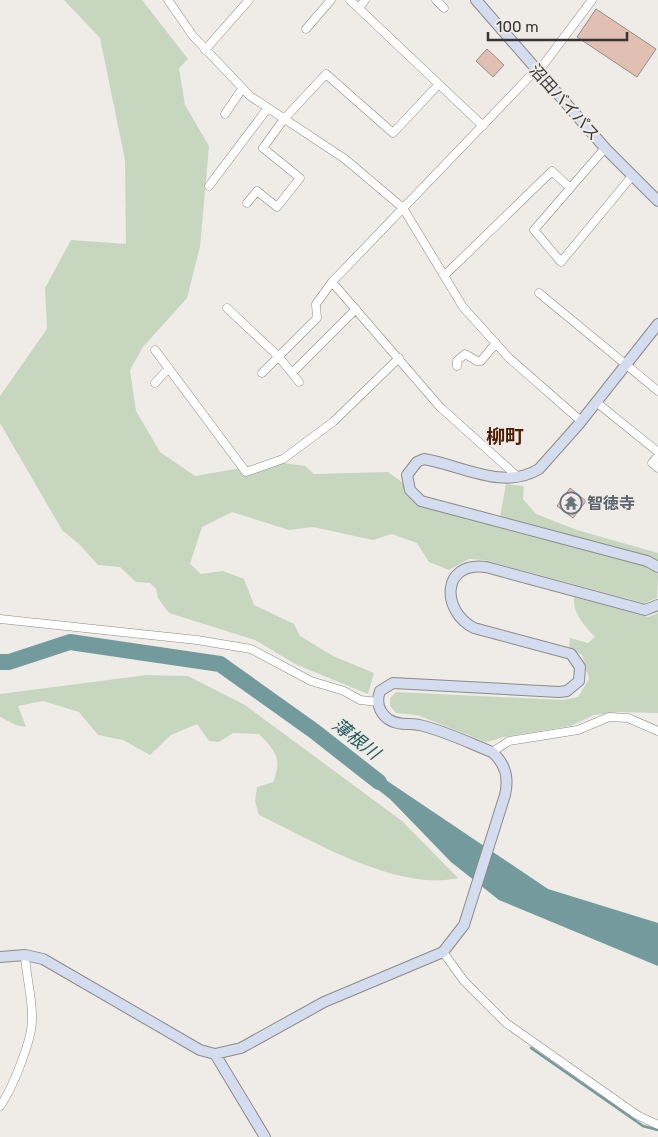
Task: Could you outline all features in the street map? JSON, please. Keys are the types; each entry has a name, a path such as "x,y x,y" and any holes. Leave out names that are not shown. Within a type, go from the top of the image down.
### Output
{"street":[{"path":"168,0 205,50 242,89 268,109 344,159 403,208 445,275 462,307 538,385 581,421"},
{"path":"205,50 249,0"},
{"path":"306,29 331,0"},
{"path":"350,0 483,126"},
{"path":"359,8 366,0"},
{"path":"436,0 444,8"},
{"name":"沼田バイパス","path":"476,0 605,148 658,201"},
{"path":"262,373 317,318 316,304 332,282 537,71 592,0"},
{"path":"248,203 257,191 277,207 300,178 263,148 284,119 326,74 393,134 438,85"},
{"path":"225,114 242,89"},
{"path":"209,186 268,109"},
{"path":"605,148 534,230 561,262 632,176"},
{"path":"445,275 552,171 569,188"},
{"path":"332,282 440,407 518,477"},
{"path":"538,293 658,391"},
{"path":"227,308 279,357 299,382"},
{"path":"292,373 356,309"},
{"path":"658,324 581,421 539,469 518,477 499,477 424,460 411,468 407,475 410,490 421,501 647,561 658,567"},
{"path":"457,366 456,361 465,354 477,361 482,361 496,343"},
{"path":"155,350 246,472 283,459 333,422 399,358"},
{"path":"155,383 169,368"},
{"path":"596,402 658,454 652,463 658,468"},
{"path":"0,957 25,955 43,959 200,1050 215,1054 241,1048 324,1002 443,952 464,925 507,787 503,764 492,752 418,725 394,722 383,714 378,702 380,691 393,683 559,692 567,691 579,681 580,667 571,654 474,628 460,618 455,610 450,592 456,575 462,569 477,565 486,566 645,610 658,605"},
{"path":"0,619 197,640 251,649 311,681 344,691 360,700 378,702"},
{"path":"492,752 509,741 578,730 608,718 628,718 658,730"},
{"path":"443,952 464,981 506,1023 638,1115 658,1125"},
{"path":"0,1106 11,1087 31,1029 32,1018 25,955"},
{"path":"215,1054 265,1137"}],"green space":[{"path":"64,0 142,0 188,59 179,68 185,105 209,146 200,247 187,298 143,347 130,370 136,411 160,452 195,476 276,462 305,466 314,474 388,472 403,483 411,498 419,505 645,565 658,574 657,598 644,603 484,560 469,559 449,570 429,562 417,543 392,534 373,540 313,527 289,530 232,512 202,527 190,564 201,574 223,571 244,579 254,605 294,624 300,636 333,656 374,673 368,694 295,664 255,640 169,613 158,598 156,589 150,583 136,582 120,567 98,565 80,545 62,530 0,423 0,396 47,329 45,288 71,240 126,244 125,160 100,38"},
{"path":"506,484 524,486 523,499 536,514 577,530 658,553 658,562 500,517"},
{"path":"574,597 648,617 658,613 658,713 621,712 594,715 571,726 504,737 486,742 417,715 396,713 390,706 390,698 396,692 563,700 578,697 589,679 582,655 569,647 570,638 588,643 595,637 577,614"},
{"path":"147,675 188,676 245,705 402,821 458,878 434,880 409,878 383,871 356,862 259,815 255,801 257,787 273,782 277,761 273,750 259,734 233,733 219,742 209,741 197,724 171,735 150,755 123,740 98,735 79,712 43,701 18,706 26,727 16,725 0,717 0,694"}],"water":[{"path":"368,768 548,889 658,923 658,966 499,900 451,862 390,799 354,771"}],"building":[{"path":"596,9 656,49 637,77 577,37"},
{"path":"487,49 504,65 493,77 476,61"},
{"name":"智徳寺","path":"570,488 586,501 573,518 557,506"}],"waterway":[{"name":"薄根川","path":"0,662 9,662 70,642 220,664 314,731 379,782"},
{"path":"531,1048 643,1126 658,1130"}],"place":[{"name":"智徳寺","path":"571,503"}],"district":[{"name":"柳町","path":"505,436"}]}
